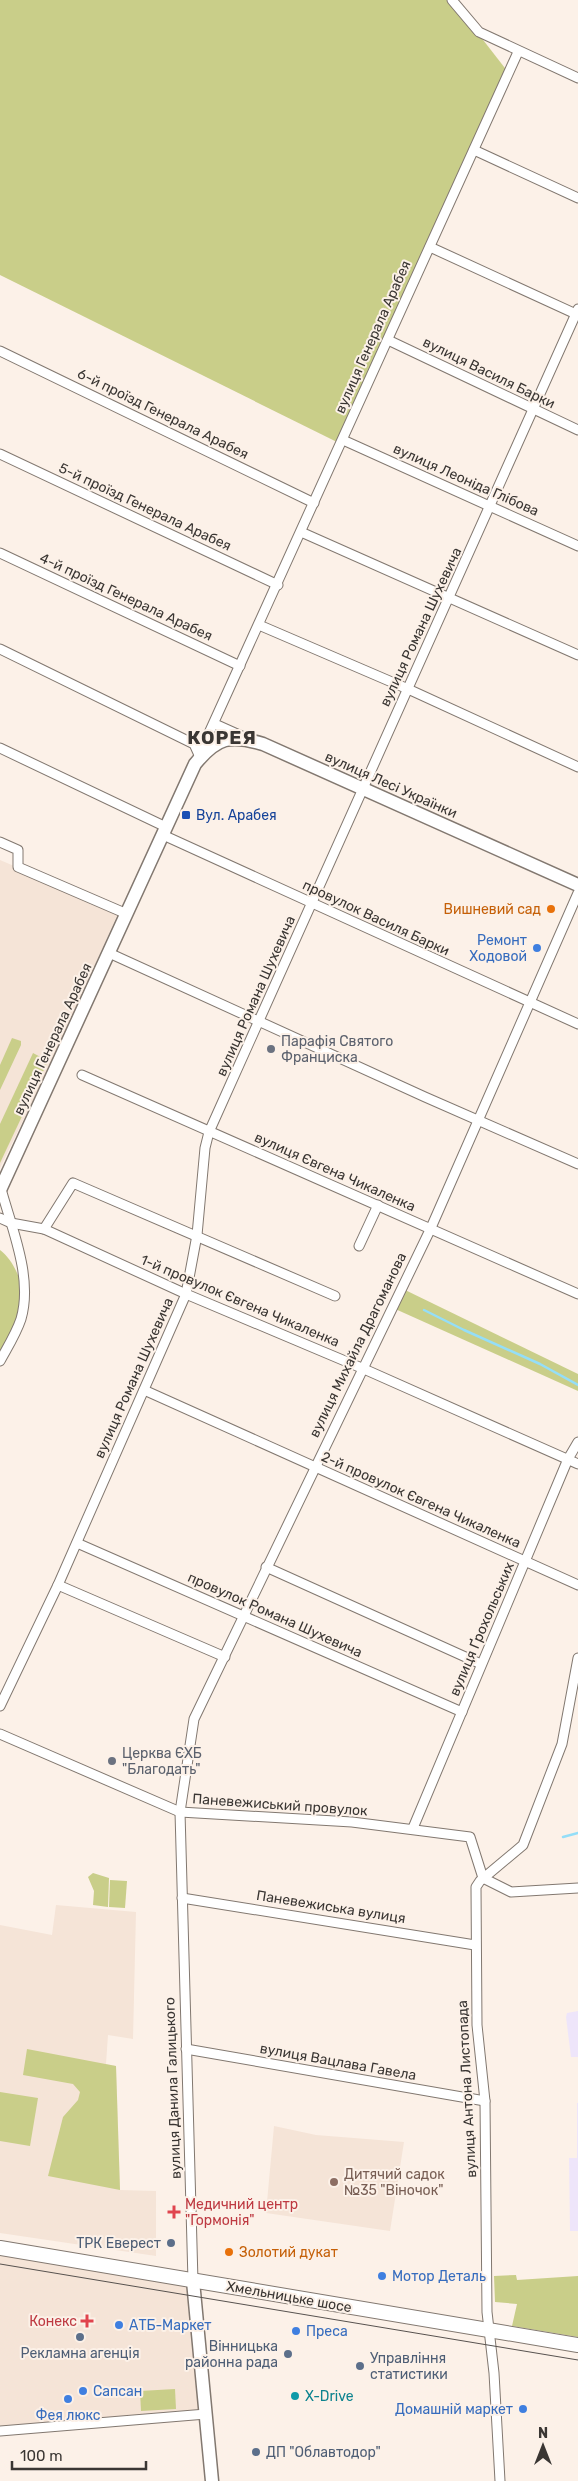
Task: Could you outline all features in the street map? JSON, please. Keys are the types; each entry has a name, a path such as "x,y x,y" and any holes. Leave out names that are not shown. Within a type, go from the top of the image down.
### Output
{"main road":[{"name":"вулиця Лесі Українки","path":"197,760 209,748 224,740 239,738 263,744 578,886"},
{"name":"вулиця Генерала Арабея","path":"0,1190 197,760"},
{"name":"Хмельницьке шосе","path":"0,2248 578,2346"},
{"name":"вулиця Данила Галицького","path":"194,2281 212,2481"}],"street":[{"path":"452,0 479,32 518,52 578,78"},
{"name":"вулиця Генерала Арабея","path":"197,760 220,713 518,52"},
{"path":"474,150 578,198"},
{"path":"430,247 577,313"},
{"name":"вулиця Романа Шухевича","path":"0,1706 58,1585 186,1294 197,1235 204,1148 209,1132 577,313"},
{"name":"вулиця Василя Барки","path":"388,340 532,410 578,430"},
{"name":"6-й проїзд Генерала Арабея","path":"0,351 314,503"},
{"name":"вулиця Леоніда Глібова","path":"343,440 578,546"},
{"name":"5-й проїзд Генерала Арабея","path":"0,454 278,585"},
{"path":"301,532 578,655"},
{"name":"4-й проїзд Генерала Арабея","path":"0,553 240,666"},
{"path":"259,625 408,689 578,767"},
{"path":"0,649 194,744 197,760"},
{"path":"215,724 263,744"},
{"name":"провулок Василя Барки","path":"0,748 313,904 578,1024"},
{"path":"0,842 18,850 18,867 127,914"},
{"name":"вулиця Михайла Драгоманова","path":"180,1812 194,1719 430,1230 531,1004 578,893"},
{"path":"109,953 259,1023 578,1164"},
{"name":"вулиця Євгена Чикаленка","path":"82,1075 578,1294"},
{"path":"44,1229 73,1183 335,1296"},
{"name":"вулиця Генерала Арабея","path":"0,1190 18,1248 24,1302 17,1329 0,1361"},
{"path":"359,1246 378,1205"},
{"name":"1-й провулок Євгена Чикаленка","path":"0,1218 10,1223 44,1229 186,1294 364,1369 578,1464"},
{"name":"2-й провулок Євгена Чикаленка","path":"144,1390 578,1585"},
{"name":"вулиця Ґрохольських","path":"413,1828 568,1459 578,1442"},
{"name":"провулок Романа Шухевича","path":"76,1543 462,1712"},
{"path":"266,1567 482,1664"},
{"path":"58,1585 225,1657"},
{"path":"578,1658 562,1744 523,1845 483,1878 511,1892 578,1888"},
{"name":"Паневежиський провулок","path":"0,1734 180,1812 352,1822 413,1828 470,1837 483,1878"},
{"name":"вулиця Данила Галицького","path":"180,1812 194,2281"},
{"name":"вулиця Антона Листопада","path":"483,1878 476,1887 477,2025 485,2101 489,2330 500,2481"},
{"name":"Паневежиська вулиця","path":"182,1898 475,1945"},
{"name":"вулиця Вацлава Гавела","path":"186,2049 485,2101"},
{"path":"0,2431 206,2414"}],"shaded area":[{"path":"0,860 119,911 52,1061 0,1168"},
{"path":"56,1905 136,1912 133,2039 108,2035 106,2064 116,2066 120,2190 156,2191 156,2256 0,2233 0,1925 52,1935"},
{"path":"578,2011 578,2057 571,2057 566,2017 567,2013"},
{"path":"577,2103 578,2231 570,2231 569,2158 577,2158"},
{"name":"Дитячий садок №35 \"Віночок\"","path":"274,2126 316,2135 404,2142 390,2231 266,2213"},
{"path":"0,2253 193,2286 206,2414 0,2431"}],"green space":[{"path":"0,0 452,0 508,72 341,444 0,275"},
{"path":"12,1038 21,1041 21,1045 0,1090 0,1065"},
{"path":"33,1053 48,1061 0,1163 0,1124"},
{"path":"0,1250 14,1266 24,1295 24,1302 0,1361"},
{"path":"401,1288 578,1374 578,1391 393,1308"},
{"path":"93,1873 109,1878 108,1907 93,1905 94,1891 88,1877"},
{"path":"110,1880 127,1881 125,1908 109,1907"},
{"path":"27,2049 116,2066 120,2190 48,2176 63,2117 78,2100 80,2092 73,2084 23,2075"},
{"path":"0,2092 38,2098 30,2146 0,2141"},
{"path":"516,2275 517,2280 578,2276 578,2337 512,2326 517,2304 495,2302 494,2276"},
{"path":"175,2389 176,2409 141,2411 140,2391"}],"waterway":[{"path":"424,1310 540,1364 578,1385"},
{"path":"563,1837 578,1833"}],"tram line":[{"path":"0,2264 578,2360"}],"place":[{"name":"Вул. Арабея","path":"186,815"},
{"name":"Вишневий сад","path":"551,909"},
{"name":"Ремонт Ходовой","path":"537,948"},
{"name":"Парафія Святого Франциска","path":"271,1049"},
{"name":"Церква ЄХБ \"Благодать\"","path":"112,1761"},
{"name":"Дитячий садок №35 \"Віночок\"","path":"334,2182"},
{"name":"Медичний центр \"Гормонія\"","path":"174,2212"},
{"name":"ТРК Еверест","path":"171,2243"},
{"name":"Золотий дукат","path":"229,2252"},
{"name":"Мотор Деталь","path":"382,2276"},
{"name":"Конекс","path":"87,2321"},
{"name":"АТБ-Маркет","path":"119,2325"},
{"name":"Преса","path":"296,2331"},
{"name":"Рекламна агенція","path":"80,2337"},
{"name":"Вінницька районна рада","path":"288,2354"},
{"name":"Управління статистики","path":"360,2366"},
{"name":"Сапсан","path":"83,2391"},
{"name":"X-Drive","path":"295,2396"},
{"name":"Фея люкс","path":"68,2399"},
{"name":"Домашній маркет","path":"523,2409"},
{"name":"ДП \"Облавтодор\"","path":"256,2452"}],"district":[{"name":"КОРЕЯ","path":"222,737"}]}
